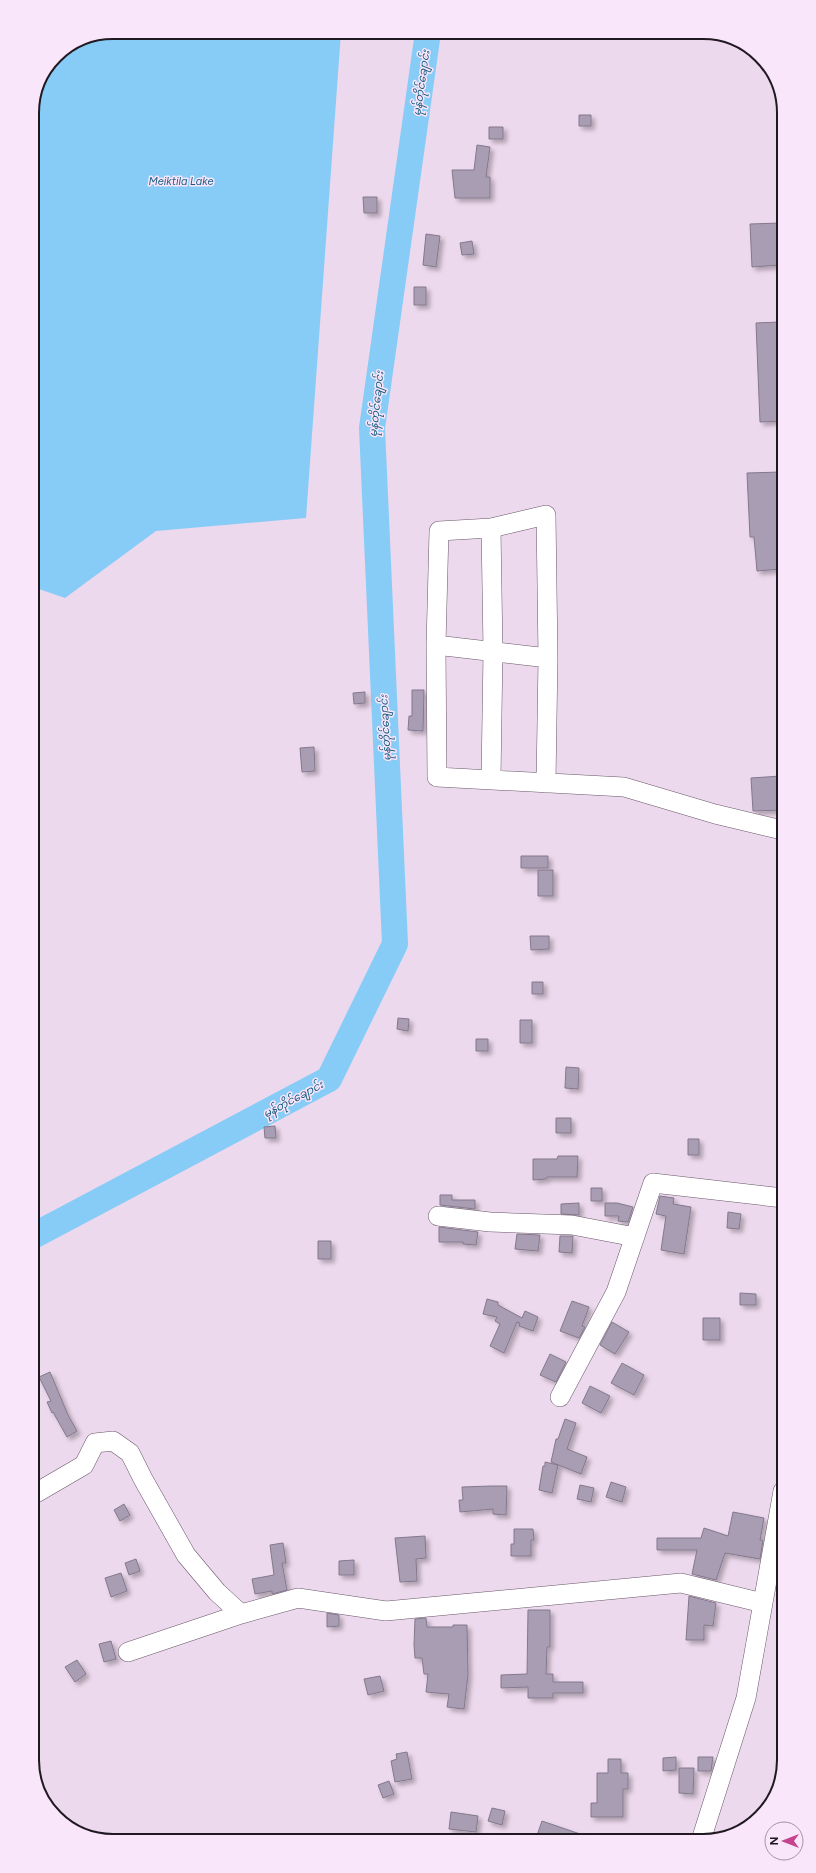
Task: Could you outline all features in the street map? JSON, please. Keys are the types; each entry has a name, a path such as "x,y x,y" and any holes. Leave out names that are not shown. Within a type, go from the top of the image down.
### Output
{"street":[{"path":"546,782 548,658 546,515 491,528 439,531 436,645 437,777 624,787 715,814 777,829"},
{"path":"491,528 493,651 491,779"},
{"path":"436,645 548,658"},
{"path":"560,1397 616,1292 653,1183 777,1197"},
{"path":"438,1216 490,1222 572,1225 635,1237"},
{"path":"39,1492 84,1465 95,1443 113,1441 130,1453 186,1555 217,1592 241,1614"},
{"path":"703,1834 746,1698 777,1525"},
{"path":"128,1652 241,1614 298,1598 386,1610 681,1584 763,1603"}],"water":[{"name":"Meiktila Lake","path":"340,39 306,518 156,531 65,598 39,589 39,108 40,98 47,80 51,72 64,57 76,49 98,40"}],"building":[{"path":"579,115 591,115 591,126 579,126"},
{"path":"489,127 503,127 503,139 489,139"},
{"path":"477,145 490,147 486,177 490,177 490,198 455,198 452,170 474,170"},
{"path":"363,197 377,197 377,213 364,213"},
{"path":"777,223 777,265 752,267 750,224"},
{"path":"426,234 440,236 436,267 423,265"},
{"path":"472,241 474,254 462,255 460,243"},
{"path":"414,287 426,287 426,305 414,305"},
{"path":"777,322 777,421 760,422 756,323"},
{"path":"777,472 777,569 757,571 754,537 750,537 747,473"},
{"path":"412,690 424,690 423,731 408,730 409,716 412,716"},
{"path":"365,692 365,703 354,704 353,693"},
{"path":"314,747 315,771 302,772 300,748"},
{"path":"777,776 777,810 753,811 751,778"},
{"path":"521,856 548,856 548,868 521,868"},
{"path":"538,870 553,870 553,896 538,896"},
{"path":"530,936 549,936 549,949 531,950"},
{"path":"532,982 543,982 543,994 532,994"},
{"path":"398,1018 409,1019 408,1031 397,1029"},
{"path":"520,1020 532,1020 532,1043 520,1043"},
{"path":"476,1039 488,1039 488,1051 476,1051"},
{"path":"566,1067 579,1068 578,1089 565,1088"},
{"path":"556,1118 571,1118 571,1133 556,1133"},
{"path":"275,1126 276,1138 265,1138 264,1127"},
{"path":"688,1139 699,1139 699,1155 688,1155"},
{"path":"558,1156 578,1156 577,1177 547,1177 546,1179 533,1180 533,1159 557,1159"},
{"path":"591,1188 602,1188 602,1201 591,1201"},
{"path":"440,1195 452,1195 452,1200 475,1200 475,1209 440,1205"},
{"path":"660,1196 674,1198 673,1204 691,1207 684,1254 661,1250 666,1216 656,1214"},
{"path":"579,1203 579,1215 561,1214 561,1204"},
{"path":"605,1203 617,1203 633,1207 628,1222 618,1221 619,1216 605,1216"},
{"path":"728,1212 741,1214 739,1229 727,1228"},
{"path":"439,1227 478,1232 476,1245 463,1244 463,1242 439,1242"},
{"path":"517,1234 540,1235 538,1251 515,1249"},
{"path":"560,1236 573,1236 572,1253 559,1252"},
{"path":"318,1241 331,1241 331,1259 318,1259"},
{"path":"740,1293 756,1294 756,1305 740,1305"},
{"path":"487,1299 498,1302 498,1305 522,1318 525,1311 538,1317 533,1331 519,1326 520,1323 517,1322 504,1353 490,1346 500,1324 495,1321 497,1317 483,1314"},
{"path":"572,1301 589,1307 582,1326 585,1327 579,1338 560,1331"},
{"path":"703,1318 720,1318 720,1340 703,1340"},
{"path":"612,1322 629,1332 615,1354 600,1345"},
{"path":"550,1354 566,1362 556,1382 540,1375"},
{"path":"622,1363 644,1375 634,1395 611,1383"},
{"path":"50,1372 68,1415 77,1431 67,1437 53,1412 52,1413 47,1402 51,1401 39,1377"},
{"path":"590,1386 610,1396 601,1413 582,1403"},
{"path":"565,1419 576,1423 567,1449 587,1457 581,1474 551,1462 556,1439 558,1439"},
{"path":"545,1462 558,1465 552,1493 539,1490"},
{"path":"611,1482 626,1487 622,1502 606,1497"},
{"path":"580,1485 594,1488 591,1502 577,1499"},
{"path":"507,1486 506,1515 493,1514 493,1509 460,1512 459,1500 463,1500 462,1487"},
{"path":"124,1504 130,1515 120,1521 114,1510"},
{"path":"733,1512 764,1518 760,1540 763,1540 760,1559 725,1553 716,1580 692,1574 697,1550 657,1550 657,1538 701,1538 704,1528 728,1536"},
{"path":"514,1529 533,1529 534,1540 531,1540 531,1556 511,1556 511,1544 514,1544"},
{"path":"425,1536 426,1558 416,1559 417,1581 400,1582 395,1538"},
{"path":"283,1543 286,1563 282,1563 287,1590 272,1594 272,1591 255,1594 252,1579 274,1575 270,1545"},
{"path":"136,1559 140,1571 129,1575 125,1563"},
{"path":"354,1560 354,1575 339,1575 339,1561"},
{"path":"121,1573 127,1591 111,1597 105,1578"},
{"path":"689,1596 716,1603 713,1626 704,1625 704,1640 686,1640"},
{"path":"528,1610 550,1610 550,1647 547,1647 546,1674 553,1674 553,1682 583,1682 583,1693 553,1693 553,1698 528,1698 528,1687 501,1688 501,1675 527,1674"},
{"path":"327,1613 339,1615 339,1626 327,1627"},
{"path":"426,1618 427,1627 453,1627 453,1625 467,1625 468,1675 464,1709 447,1707 449,1694 426,1692 428,1674 424,1674 422,1658 415,1658 414,1645 415,1619"},
{"path":"111,1641 116,1659 104,1662 99,1644"},
{"path":"77,1660 86,1674 75,1682 65,1667"},
{"path":"380,1676 384,1691 368,1695 364,1679"},
{"path":"407,1752 412,1779 395,1782 391,1761 397,1759 396,1754"},
{"path":"676,1757 676,1770 663,1771 663,1758"},
{"path":"698,1757 713,1757 711,1771 698,1771"},
{"path":"608,1759 621,1759 621,1773 628,1773 628,1789 623,1789 623,1817 591,1817 591,1803 597,1803 597,1773 608,1773"},
{"path":"679,1768 694,1768 693,1794 679,1793"},
{"path":"389,1781 394,1794 383,1798 378,1785"},
{"path":"492,1808 505,1811 502,1825 488,1821"},
{"path":"451,1812 478,1816 476,1832 449,1829"},
{"path":"542,1821 580,1834 537,1834"}],"waterway":[{"name":"မုန်တိုင်ချောင်း","path":"39,1233 329,1079 395,944 372,428 427,39"}]}
